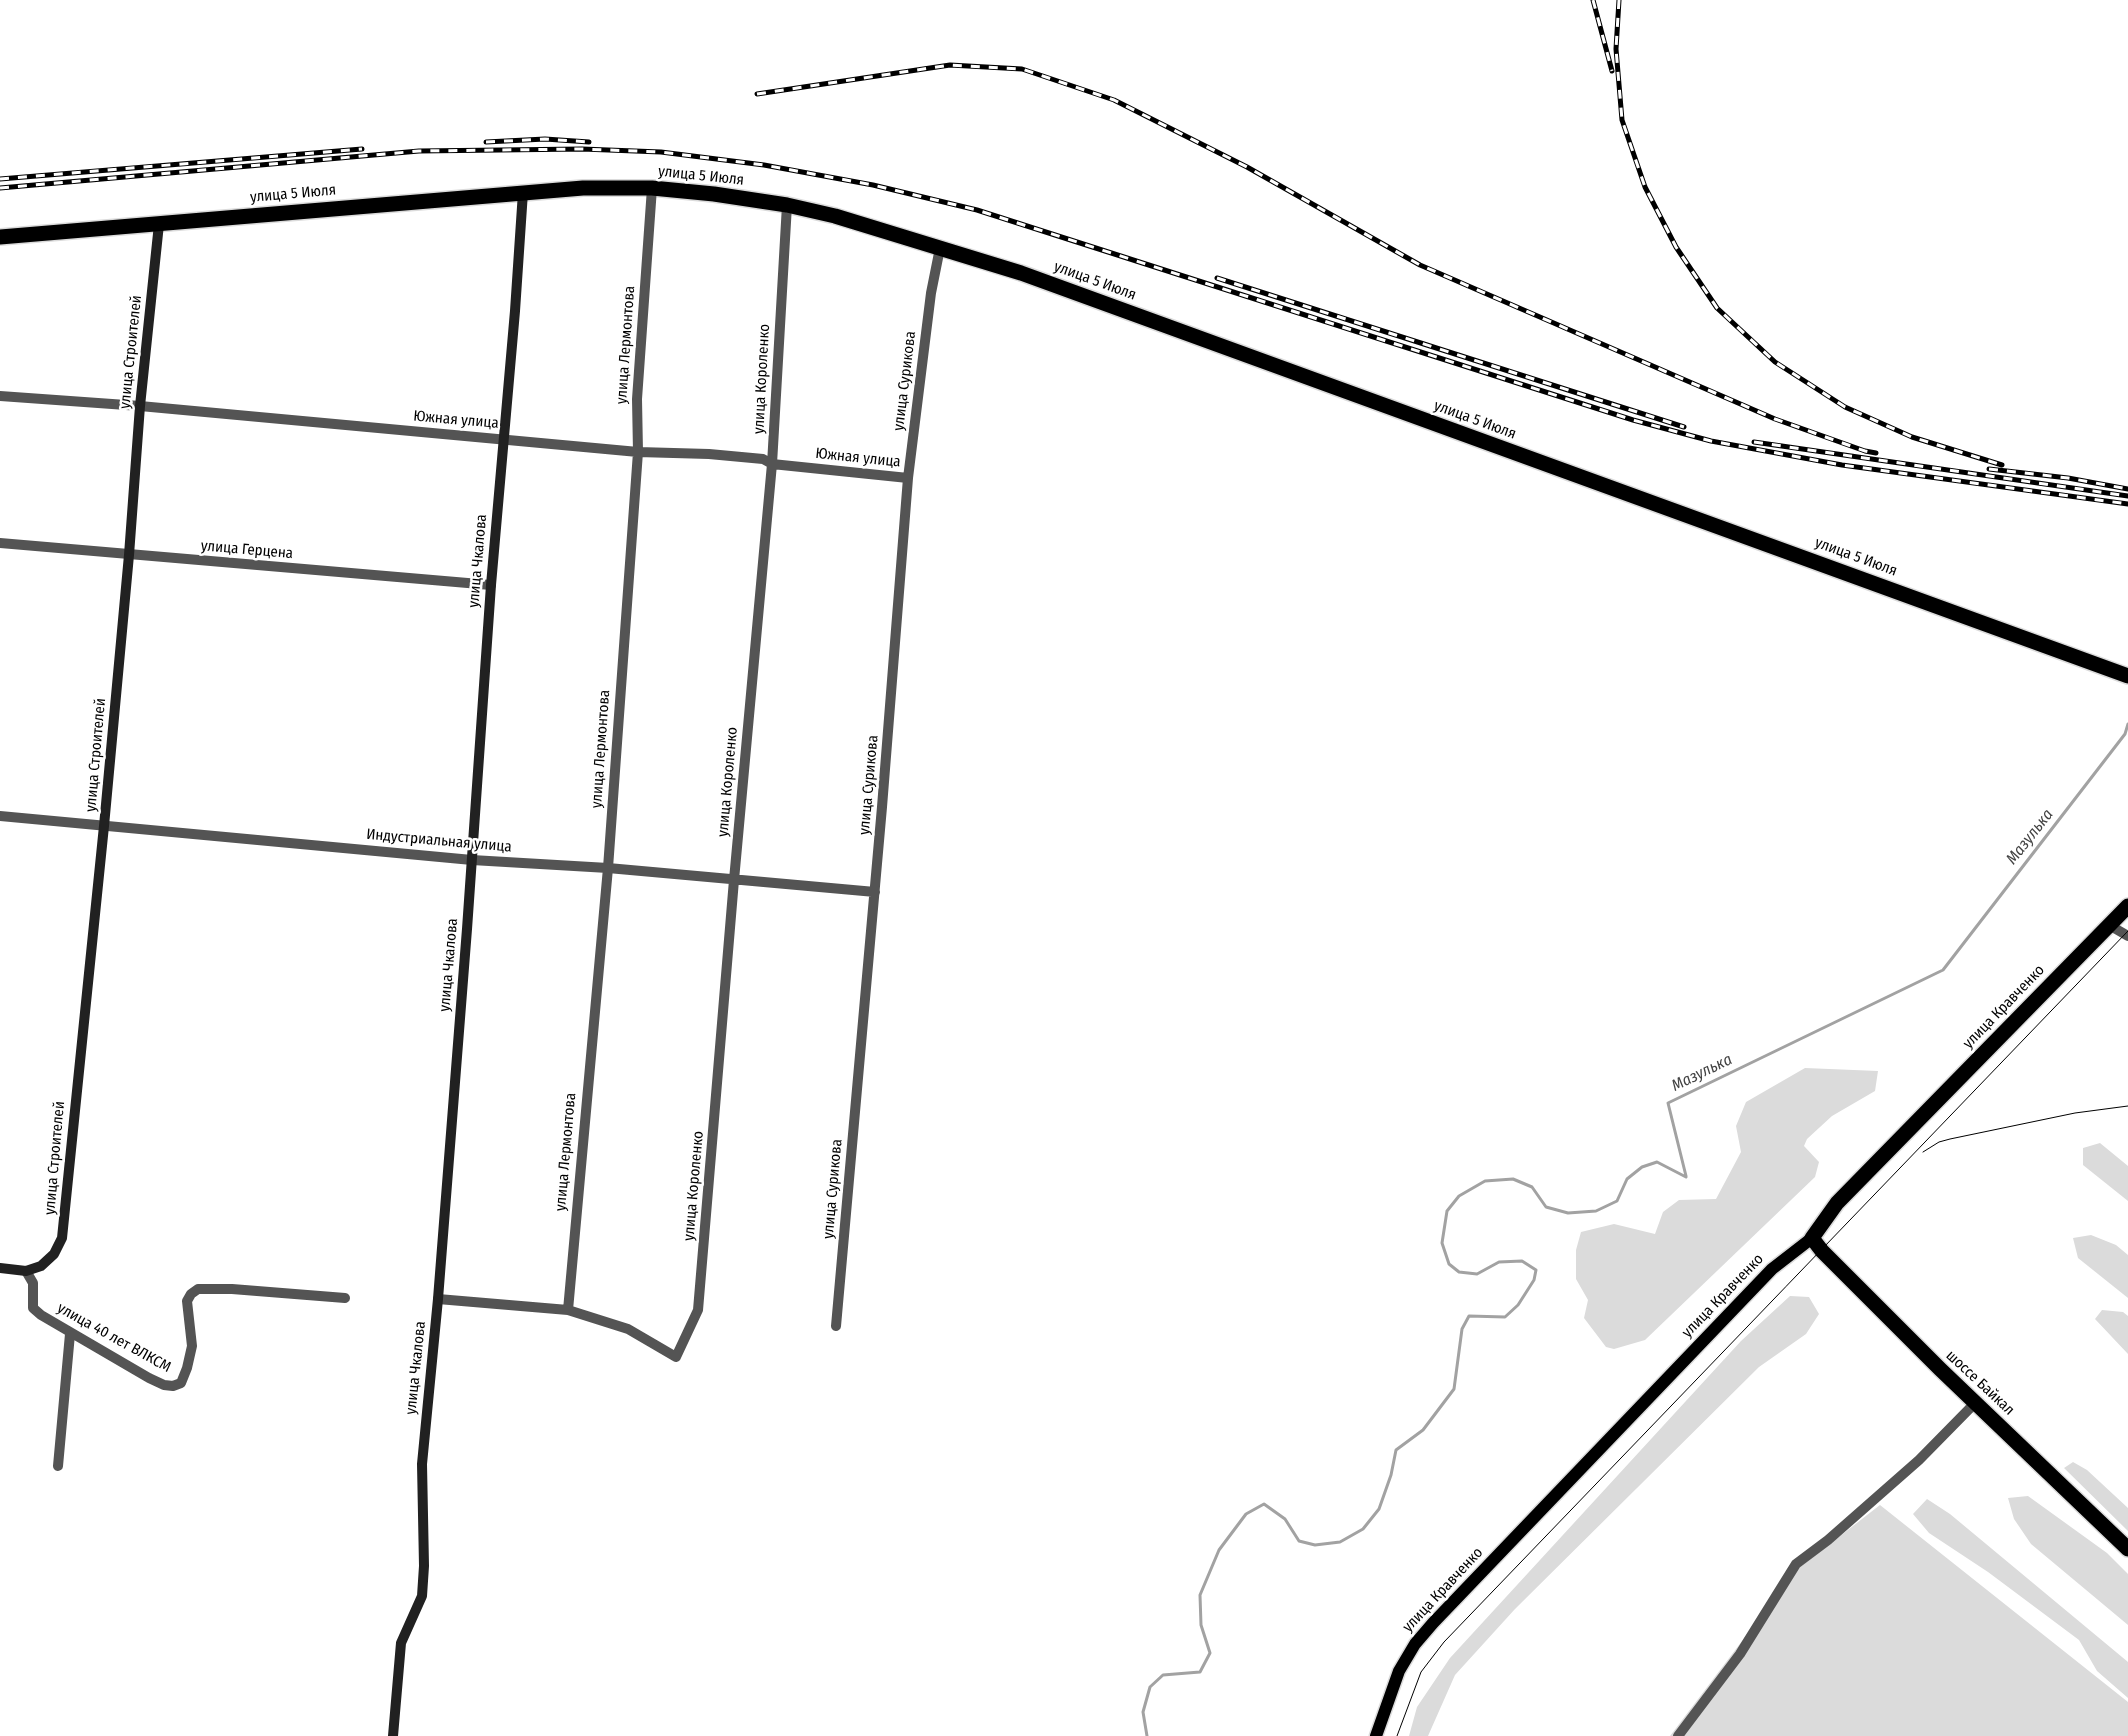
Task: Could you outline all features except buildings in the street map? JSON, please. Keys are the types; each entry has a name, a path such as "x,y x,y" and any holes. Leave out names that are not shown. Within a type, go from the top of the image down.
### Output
{"highway":[{"name":"улица 5 Июля","path":"0,237 583,188 652,188 714,194 787,205 834,216 1022,273 2128,676"},
{"name":"улица Кравченко","path":"1812,1238 1837,1203 2128,906"},
{"name":"шоссе Байкал","path":"1812,1238 1843,1273 1940,1369 2128,1549"}],"main road":[{"name":"улица Кравченко","path":"1376,1736 1399,1671 1415,1644 1433,1623 1772,1269 1812,1238"}],"street":[{"name":"улица Лермонтова","path":"568,1310 608,868 638,452 637,399 652,188"},
{"name":"улица Чкалова","path":"393,1736 402,1643 422,1596 424,1566 422,1464 438,1299 491,585 524,192"},
{"name":"улица Короленко","path":"568,1310 628,1330 676,1357 698,1310 734,880 772,464 787,205"},
{"name":"улица Строителей","path":"26,1271 41,1266 54,1254 62,1238 104,826 129,555 140,406 159,224"},
{"name":"улица Сурикова","path":"836,1326 875,892 908,478 931,293 940,248"},
{"name":"Южная улица","path":"0,396 140,406 638,452 709,454 754,458 763,459 772,464 908,478"},
{"name":"улица Герцена","path":"0,543 491,585"},
{"name":"Индустриальная улица","path":"0,816 472,860 608,868 875,892"},
{"path":"2109,925 2128,936"},
{"path":"0,1268 26,1271"},
{"name":"улица 40 лет ВЛКСМ","path":"26,1271 33,1284 33,1308 70,1334 149,1378 164,1385 173,1386 181,1383 187,1368 192,1346 188,1301 191,1294 198,1288 345,1298"},
{"path":"438,1299 568,1310"},
{"path":"58,1466 70,1334"},
{"path":"1678,1736 1740,1654 1796,1564 1828,1540 1919,1460 1976,1402"}],"shaded area":[{"path":"1805,1068 1878,1071 1875,1091 1832,1116 1807,1139 1804,1146 1819,1162 1815,1177 1645,1340 1614,1349 1606,1347 1584,1318 1588,1300 1576,1279 1576,1250 1581,1232 1614,1224 1655,1234 1663,1212 1679,1200 1716,1199 1741,1152 1736,1126 1746,1102"},
{"path":"2100,1143 2128,1166 2128,1201 2083,1165 2083,1148"},
{"path":"2091,1235 2116,1245 2128,1255 2128,1298 2078,1258 2073,1238"},
{"path":"1790,1296 1809,1297 1819,1314 1806,1334 1759,1367 1515,1609 1455,1675 1428,1736 1409,1736 1417,1707 1450,1658 1741,1341"},
{"path":"2102,1310 2123,1312 2128,1316 2128,1354 2095,1319"},
{"path":"2073,1462 2087,1470 2128,1508 2128,1531 2064,1468"},
{"path":"2028,1496 2107,1553 2128,1574 2128,1625 2031,1544 2014,1519 2008,1498"},
{"path":"1927,1499 1950,1514 2128,1662 2128,1698 2097,1671 2079,1640 1988,1572 1929,1533 1913,1514"},
{"path":"1880,1505 2128,1702 2128,1736 1670,1736 1795,1571"}],"waterway":[{"name":"Мазулька","path":"1686,1176 1668,1103 1943,970 2125,734 2128,724"},
{"name":"Мазулька","path":"1147,1736 1143,1712 1150,1687 1163,1675 1200,1672 1210,1653 1201,1625 1200,1595 1219,1550 1246,1514 1264,1504 1285,1519 1299,1541 1315,1545 1340,1542 1363,1529 1379,1509 1391,1475 1396,1450 1423,1430 1454,1389 1462,1329 1469,1316 1505,1317 1518,1305 1534,1280 1536,1270 1522,1261 1499,1262 1477,1274 1459,1272 1449,1264 1442,1243 1447,1211 1459,1196 1485,1181 1513,1179 1532,1187 1546,1207 1568,1213 1596,1211 1617,1201 1627,1179 1642,1167 1657,1162 1686,1177"}],"tram line":[{"path":"1397,1736 1421,1672 1444,1642 2128,931"},
{"path":"1923,1152 1939,1142 1950,1139 2075,1113 2128,1106"}],"railway":[{"path":"1593,0 1612,71"},
{"path":"1619,0 1616,49 1622,120 1645,187 1676,247 1717,308 1775,362 1845,407 1912,437 2002,465"},
{"path":"757,94 950,65 1022,69 1114,100 1247,167 1420,265 1775,419 1865,451 1876,453"},
{"path":"486,142 545,139 589,142"},
{"path":"0,179 362,149"},
{"path":"0,188 419,151 582,149 661,152 764,165 873,185 977,210 1633,420 1711,441 1842,465 2128,504"},
{"path":"1217,278 1684,427"},
{"path":"1754,442 2128,496"},
{"path":"1989,469 2068,478 2128,489"}]}
